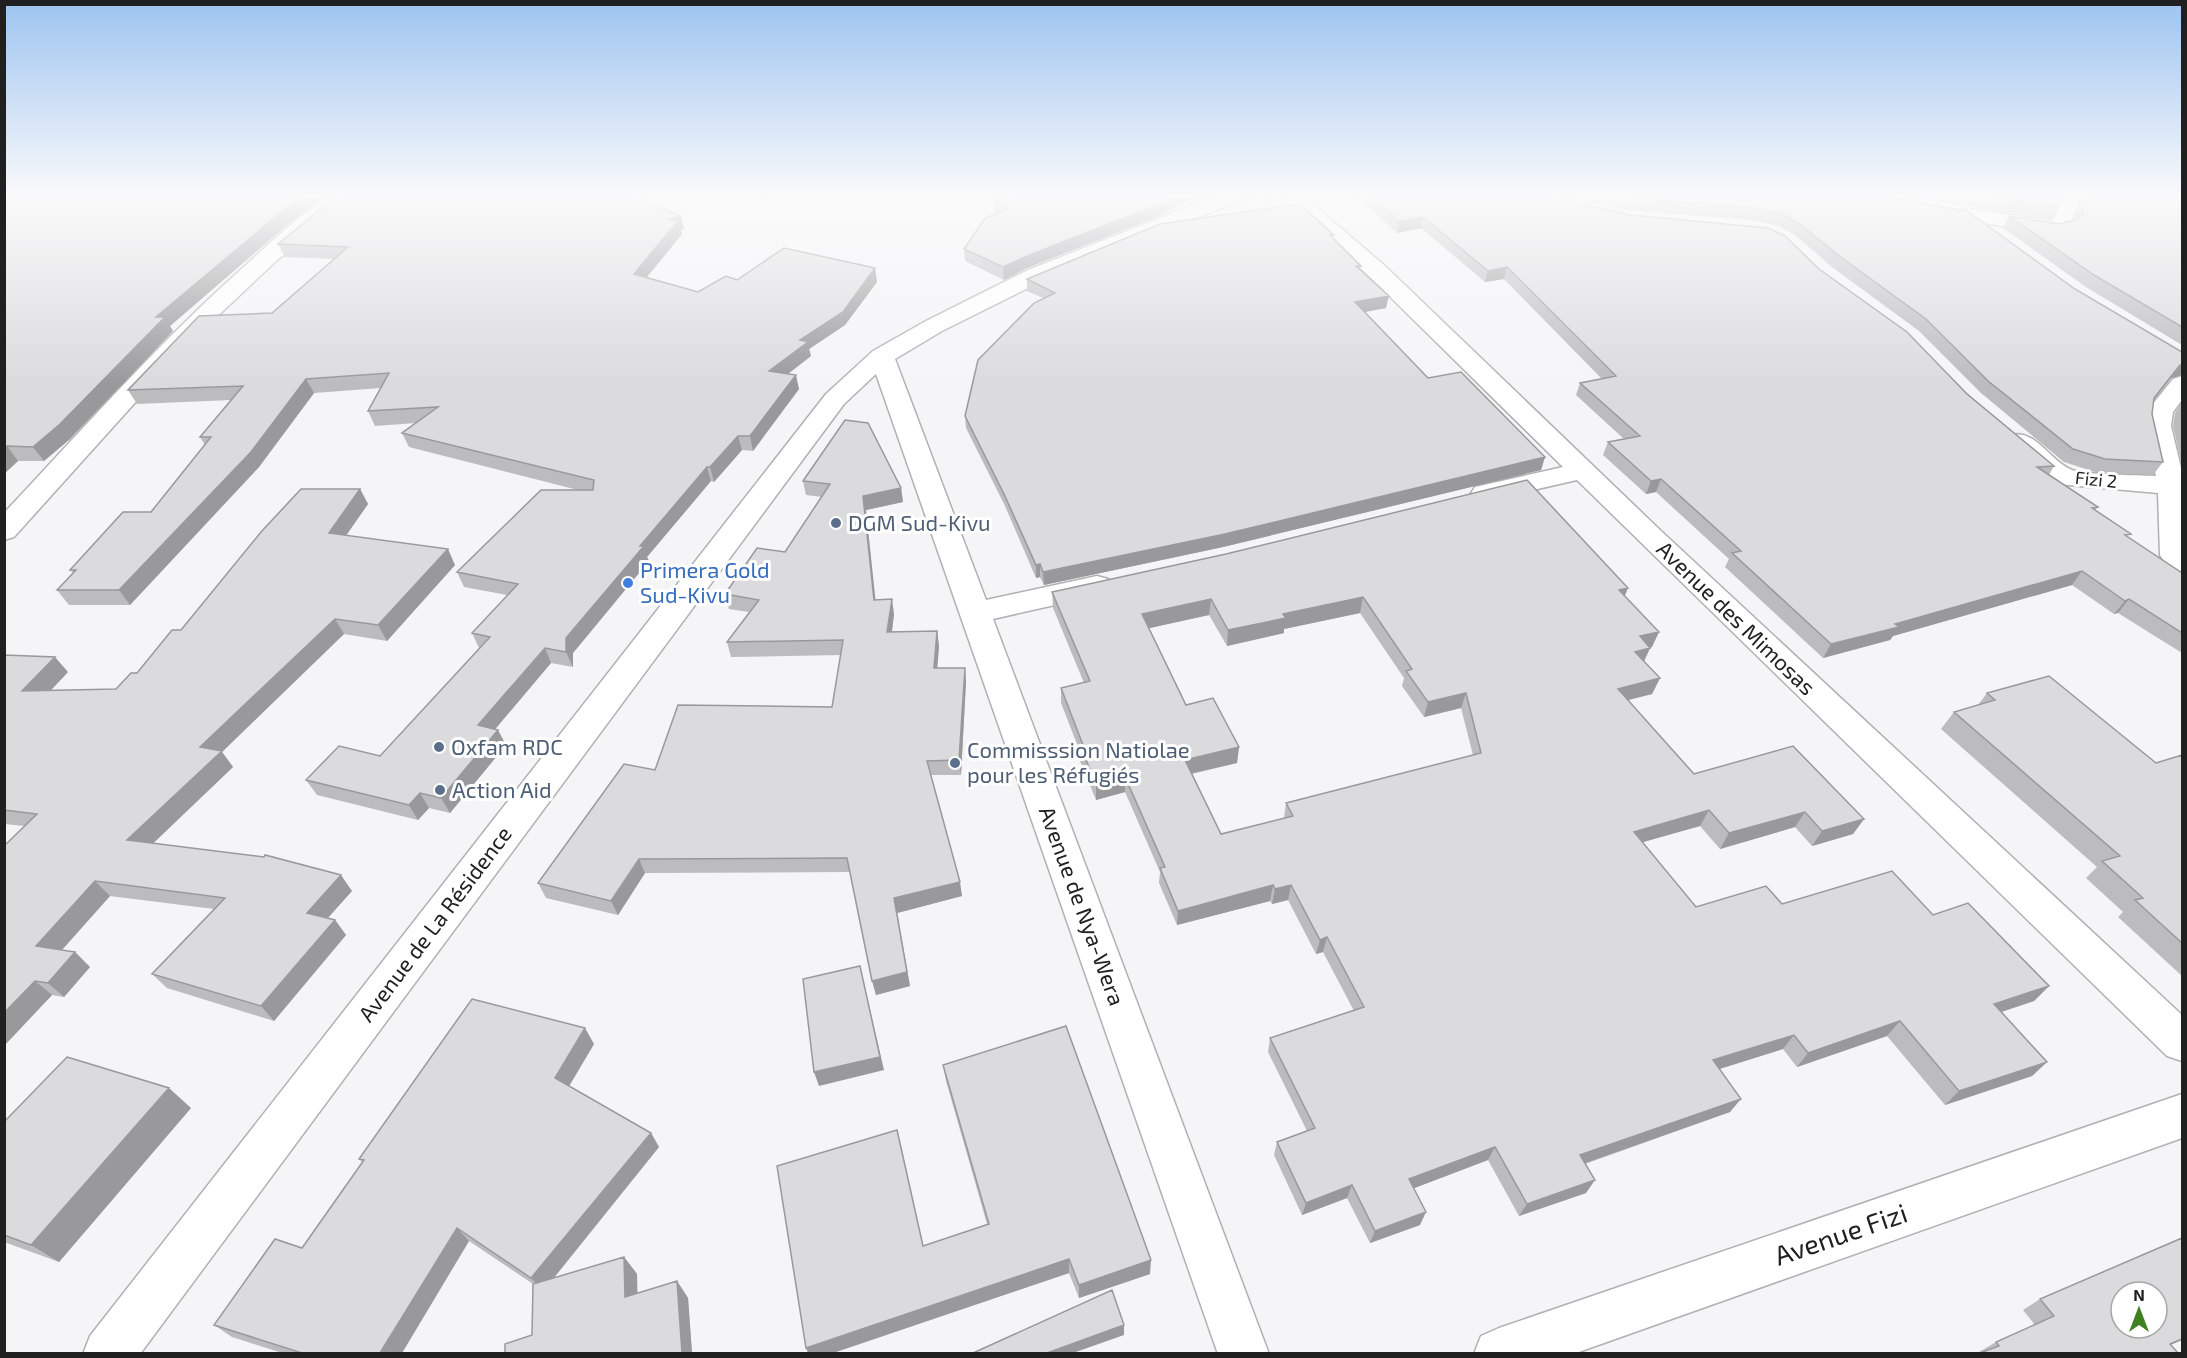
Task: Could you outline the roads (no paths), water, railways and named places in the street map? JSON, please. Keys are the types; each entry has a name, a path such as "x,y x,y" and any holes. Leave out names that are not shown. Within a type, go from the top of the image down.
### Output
{"street":[{"path":"4,531 165,354 220,298 268,257"},
{"name":"Avenue de La Résidence","path":"108,1353 835,399 882,356 934,326 1036,275 1080,257"},
{"name":"Avenue des Mimosas","path":"1361,257 1582,471 2182,1042"},
{"name":"Avenue de Nya-Wera","path":"882,356 1244,1353"},
{"path":"2182,384 2160,411 2158,426 2172,486 2175,555 2182,567"},
{"name":"Fizi 2","path":"2003,428 2053,470 2067,478 2172,486"},
{"path":"1456,500 1582,471"},
{"path":"975,613 1122,580"},
{"name":"Avenue Fizi","path":"1499,1353 2182,1116"}],"place":[{"name":"DGM Sud-Kivu","path":"836,523"},
{"name":"Primera Gold Sud-Kivu","path":"628,583"},
{"name":"Oxfam RDC","path":"439,747"},
{"name":"Commisssion Natiolae pour les Réfugiés","path":"955,763"},
{"name":"Action Aid","path":"440,790"}]}
